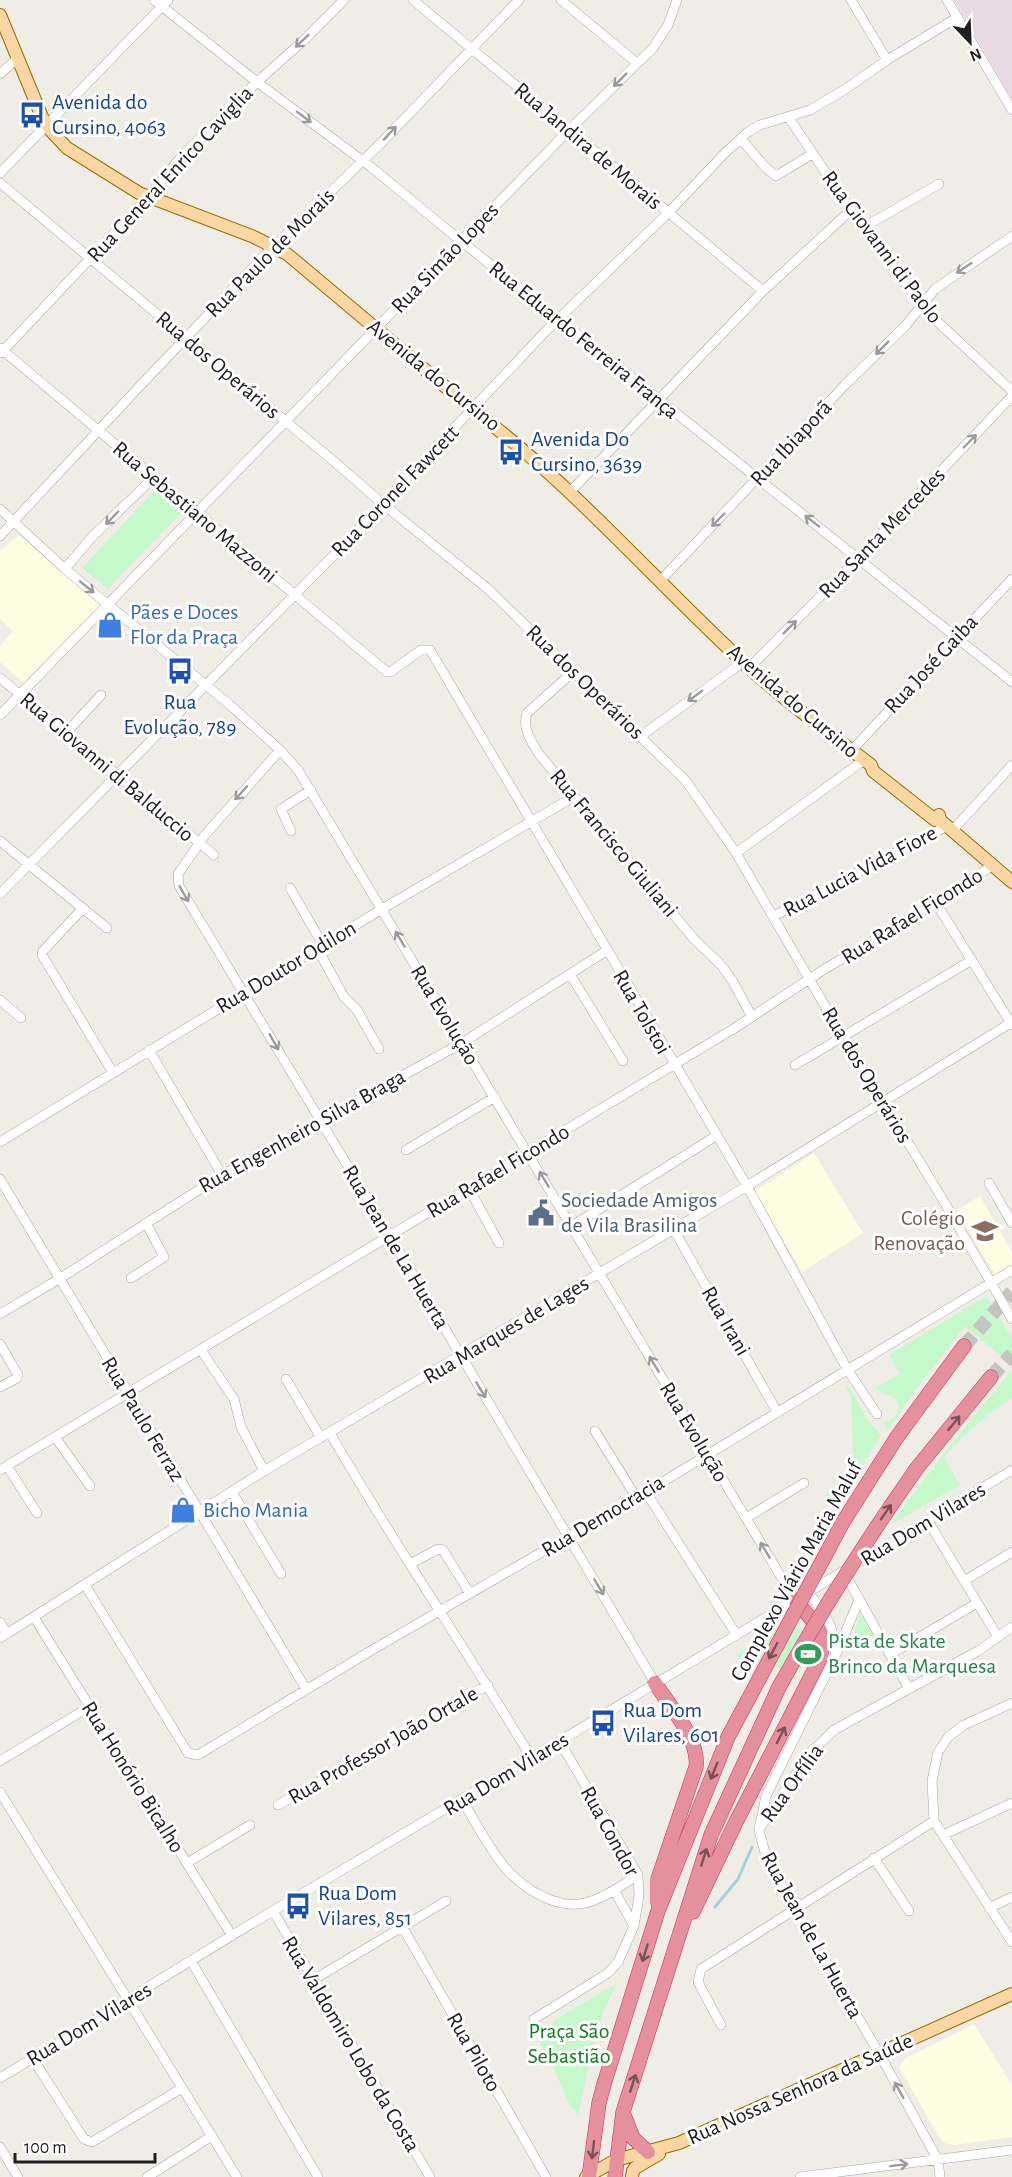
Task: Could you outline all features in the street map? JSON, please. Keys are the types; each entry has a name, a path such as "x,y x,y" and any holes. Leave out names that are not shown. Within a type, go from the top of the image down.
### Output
{"highway":[{"name":"Complexo Viário Maria Maluf","path":"588,2176 604,2084 658,1911 728,1737 843,1522 897,1437 964,1346"},
{"name":"Complexo Viário Maria Maluf","path":"615,2177 623,2112 711,1835 779,1687 813,1625 853,1560 917,1468 991,1377"},
{"path":"678,1937 696,1907 736,1822 820,1659 823,1649 820,1633 817,1626 795,1600"},
{"path":"655,1683 692,1741 698,1757 658,1879 658,1911"},
{"path":"623,2112 633,2138 648,2152"}],"main road":[{"name":"Avenida do Cursino","path":"0,15 45,124 67,148 80,158 148,197 276,246 319,279 473,410 505,433 611,532 746,665 868,763 873,771 935,820 946,826 1012,882"},
{"name":"Rua Nossa Senhora da Saúde","path":"588,2176 616,2160 679,2143 1012,1995"},
{"path":"632,2177 633,2170 679,2143"}],"street":[{"name":"Rua General Enrico Caviglia","path":"1,351 148,197 181,157 344,0"},
{"name":"Rua Jandira de Morais","path":"413,0 763,291"},
{"name":"Rua Paulo de Morais","path":"0,537 186,338 519,0"},
{"path":"561,0 637,63"},
{"name":"Rua Simão Lopes","path":"0,715 569,129 660,39 668,26 677,0"},
{"path":"851,0 887,60"},
{"path":"947,0 1012,110"},
{"name":"Rua Eduardo Ferreira França","path":"161,2 257,82 362,161 1012,682"},
{"path":"0,173 161,2"},
{"name":"Rua Coronel Fawcett","path":"0,894 383,504 559,319 741,139 760,125 810,110 958,17"},
{"path":"0,74 18,58"},
{"name":"Rua Giovanni di Paolo","path":"789,118 851,210 922,305 939,324 1012,391"},
{"path":"741,139 765,167 776,176 812,154"},
{"name":"Rua dos Operários","path":"0,183 383,504 488,589 686,781 736,853 1012,1319"},
{"path":"864,227 939,184"},
{"path":"569,493 763,291 851,210"},
{"name":"Rua Ibiaporã","path":"660,581 845,385 906,325 942,282 1012,236"},
{"name":"Rua Sebastiano Mazzoni","path":"1,351 387,672 392,672"},
{"name":"Rua Santa Mercedes","path":"641,736 746,665 858,557 1012,396"},
{"path":"65,569 90,539 154,477"},
{"name":"Rua Evolução","path":"0,509 65,569 280,750 298,770 795,1600"},
{"name":"Rua José Gaiba","path":"852,750 1012,579"},
{"name":"Rua Tolstoi","path":"392,672 421,650 430,650 747,1186 848,1369 877,1414"},
{"name":"Rua Francisco Giuliani","path":"574,671 534,706 525,720 529,737 539,754 694,939 722,965 752,1017"},
{"name":"Rua Giovanni di Balduccio","path":"0,678 214,855"},
{"path":"66,732 101,695"},
{"path":"198,843 280,750"},
{"path":"736,853 868,763"},
{"path":"946,826 1012,765"},
{"path":"291,831 280,812 281,809 311,790"},
{"name":"Rua Doutor Odilon","path":"0,1142 243,992 575,796"},
{"name":"Rua Lucia Vida Fiore","path":"774,916 946,826"},
{"path":"0,841 107,928"},
{"name":"Rua Jean de La Huerta","path":"198,843 178,874 177,880 655,1683"},
{"name":"Rua Rafael Ficondo","path":"3,1468 469,1190 936,903 993,865"},
{"path":"290,888 344,997 357,1010 379,1049"},
{"path":"936,903 1012,1023"},
{"path":"83,908 43,951 42,955 113,1072"},
{"name":"Rua Engenheiro Silva Braga","path":"0,1314 222,1175 462,1043 606,951"},
{"path":"795,1065 972,960"},
{"path":"570,974 623,1061"},
{"path":"0,1000 21,1018"},
{"name":"Rua Marques de Lages","path":"4,1636 264,1471 674,1230 1012,1023"},
{"path":"149,1050 222,1175"},
{"path":"406,1150 495,1097"},
{"path":"572,1226 716,1136"},
{"name":"Rua Paulo Ferraz","path":"0,1179 306,1689"},
{"path":"988,1183 1012,1223"},
{"path":"469,1190 500,1242"},
{"path":"0,1200 9,1194"},
{"path":"131,1278 164,1257 146,1223"},
{"name":"Rua Irani","path":"674,1230 777,1412"},
{"name":"Rua Democracia","path":"85,1585 188,1753 198,1755 306,1689 646,1492 1012,1270"},
{"path":"0,1344 18,1375 17,1378 0,1387"},
{"path":"201,1350 234,1399 241,1427 264,1471"},
{"path":"286,1378 410,1564 488,1685 532,1759"},
{"path":"595,1431 636,1497"},
{"path":"56,1437 90,1486"},
{"path":"3,1468 37,1513"},
{"name":"Rua Dom Vilares","path":"0,2078 273,1911 532,1759 735,1634 844,1572 1012,1470"},
{"path":"746,1518 804,1483"},
{"path":"232,1492 281,1574"},
{"path":"646,1492 735,1634"},
{"path":"928,1521 998,1637"},
{"path":"410,1564 438,1549 443,1550 470,1594"},
{"path":"964,1581 1012,1552"},
{"path":"844,1572 908,1687"},
{"path":"808,1592 832,1626 836,1655"},
{"name":"Rua Jean de La Huerta","path":"859,1600 836,1655 766,1796 759,1830 767,1860 938,2160 940,2177"},
{"path":"891,1654 977,1603"},
{"name":"Rua Honório Bicalho","path":"34,1617 232,1936"},
{"path":"0,1622 4,1636"},
{"name":"Rua Orfília","path":"759,1830 816,1746 834,1730 908,1687 978,1651 1012,1627"},
{"name":"Rua Professor João Ortale","path":"278,1805 488,1685"},
{"path":"1012,1703 964,1725 949,1736 942,1744 934,1762 932,1781 934,1821 1012,1942"},
{"path":"0,1761 89,1707"},
{"name":"Rua Condor","path":"534,2019 614,1967 634,1926 639,1895 638,1875 560,1742"},
{"path":"0,1792 237,2177"},
{"path":"462,1800 506,1870 531,1892 555,1902 585,1903 614,1890 638,1875"},
{"path":"943,1835 1012,1803"},
{"path":"721,2025 698,1982 701,1969 934,1821"},
{"path":"187,1863 250,1825"},
{"path":"874,1858 909,1911"},
{"path":"614,1890 634,1926"},
{"path":"990,1908 1012,1897"},
{"path":"313,1980 446,1901"},
{"name":"Rua Valdomiro Lobo da Costa","path":"273,1911 430,2177"},
{"name":"Rua Piloto","path":"403,1928 546,2177"},
{"path":"191,1961 318,2177"},
{"path":"33,2059 84,2139 93,2142 182,2088"},
{"path":"147,2177 212,2136"},
{"path":"0,2147 18,2177"},
{"path":"800,2177 1012,2150"}],"shaded area":[{"path":"954,0 1012,0 1012,99"},
{"path":"20,536 101,606 24,683 0,662 0,646 13,631 0,619 0,551"},
{"path":"814,1153 863,1233 802,1272 755,1191"},
{"name":"Colégio Renovação","path":"980,1196 1012,1252 1012,1265 995,1275 957,1210"},
{"path":"974,2024 1012,2085 1012,2137 954,2145 944,2143 899,2067 906,2058"}],"green space":[{"path":"154,491 181,513 108,589 82,568"},
{"path":"986,1296 1012,1338 1012,1361 1010,1363 965,1326 888,1430 883,1423 897,1413 897,1401 875,1388 900,1374 889,1355"},
{"path":"1012,1370 1012,1398 976,1425 944,1457 960,1485 890,1525 949,1447"},
{"path":"848,1385 867,1419 881,1435 835,1508 826,1494 854,1477 851,1396 846,1386"},
{"path":"860,1613 874,1635 854,1647 853,1639"},
{"path":"790,1625 799,1628 807,1638 807,1651 799,1673 751,1660 746,1670 737,1654 770,1632"},
{"name":"Praça São Sebastião","path":"617,1983 604,2010 590,2059 578,2115 568,2101 548,2056 537,2038 548,2032 555,2020"}],"waterway":[{"path":"715,1907 738,1879 752,1847"}],"tunnel":[{"path":"964,1346 1012,1292"},
{"path":"991,1377 1012,1354"}],"place":[{"name":"Avenida do Cursino, 4063","path":"32,115"},
{"name":"Avenida Do Cursino, 3639","path":"511,452"},
{"name":"Pães e Doces Flor da Praça","path":"110,625"},
{"name":"Rua Evolução, 789","path":"180,671"},
{"name":"Sociedade Amigos de Vila Brasilina","path":"541,1213"},
{"name":"Colégio Renovação","path":"985,1231"},
{"name":"Bicho Mania","path":"183,1510"},
{"name":"Pista de Skate Brinco da Marquesa","path":"808,1654"},
{"name":"Rua Dom Vilares, 601","path":"603,1723"},
{"name":"Rua Dom Vilares, 851","path":"298,1906"}]}
